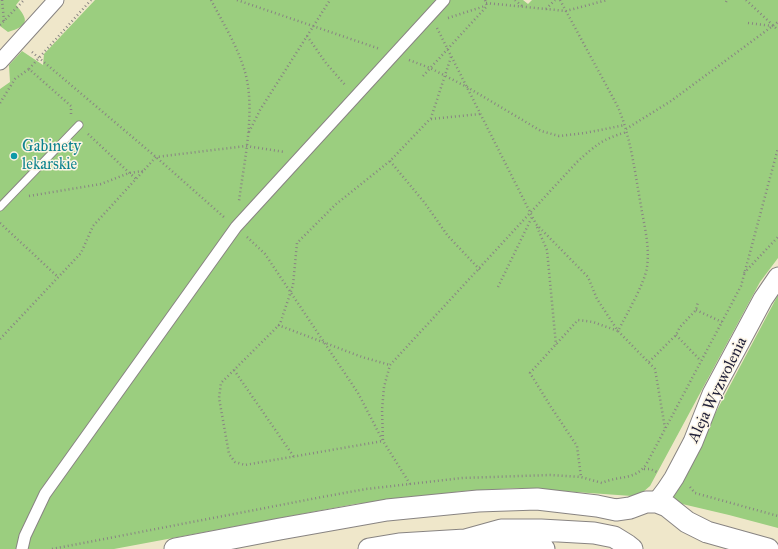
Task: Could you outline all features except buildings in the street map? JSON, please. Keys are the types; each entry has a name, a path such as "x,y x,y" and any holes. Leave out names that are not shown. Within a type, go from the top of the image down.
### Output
{"main road":[{"path":"175,549 387,510 478,501 537,499 597,506 616,510 630,508 646,502 657,502 667,506 688,522 707,532 768,549"},
{"path":"630,508 624,524 624,535 630,547"},
{"path":"370,549 399,544 465,540 501,530 541,530 594,533 614,537 630,547"},
{"path":"465,540 500,548 544,549"}],"street":[{"path":"3,53 19,41 56,0"},
{"path":"431,15 438,0"},
{"path":"22,549 25,536 46,494 236,227 444,0"},
{"name":"Aleja Wyzwolenia","path":"657,502 674,478 693,442 712,394 763,299 778,277"}],"lane":[{"path":"0,208 79,125"}],"path":[{"path":"2,0 4,22"},
{"path":"0,26 23,0"},
{"path":"0,103 15,79 29,69 91,0"},
{"path":"211,0 236,47 245,73 249,100 248,134 236,227"},
{"path":"237,0 395,54 430,68 467,87 541,131 559,136 585,133 625,125"},
{"path":"248,134 260,110 330,0"},
{"path":"515,0 522,7"},
{"path":"546,10 555,0"},
{"path":"560,0 618,107 625,125 646,233 648,252 647,268 643,281 618,331"},
{"path":"442,20 486,3 566,11 607,0"},
{"path":"746,0 778,30"},
{"path":"423,76 448,50 486,3"},
{"path":"383,441 382,410 384,387 390,365 480,270 577,162 596,145 609,137 626,130 671,101 778,22"},
{"path":"748,24 773,26"},
{"path":"307,36 326,63 356,97"},
{"path":"442,38 536,224 547,250 556,345"},
{"path":"19,41 156,157 265,254 358,393 383,441 410,484"},
{"path":"383,441 245,465 235,462 229,454 219,398 221,383 278,325 294,285 297,243 335,206 390,161 430,119 451,57"},
{"path":"29,69 71,106 71,118 136,179"},
{"path":"430,119 480,114"},
{"path":"0,339 81,253 93,226 156,157 246,146 302,154"},
{"path":"602,483 639,473 647,463 741,286 778,148"},
{"path":"390,161 424,202 448,236 480,270"},
{"path":"8,200 101,184 129,173 143,171"},
{"path":"498,287 532,217"},
{"path":"0,223 58,277"},
{"path":"536,224 588,277 598,299 618,331 655,369 665,429"},
{"path":"744,273 778,237"},
{"path":"649,362 676,336 680,327 696,310 698,302"},
{"path":"696,310 722,322"},
{"path":"581,477 577,446 530,373 578,320 594,322 618,331"},
{"path":"278,325 362,357 390,365"},
{"path":"676,336 701,361"},
{"path":"234,370 294,457"},
{"path":"687,485 695,493 778,516"},
{"path":"52,549 240,513"}],"green space":[{"path":"0,0 20,0 16,5 25,19 23,25 8,32 0,26"},
{"path":"95,0 523,0 528,4 532,0 778,0 778,258 760,282 650,486 643,492 632,496 518,488 464,491 355,504 114,549 0,549 0,89 10,82 9,65 22,51 43,65 44,54"},
{"path":"778,295 778,528 678,503 674,501 672,496"}],"place":[{"name":"Gabinety lekarskie","path":"14,156"}]}
